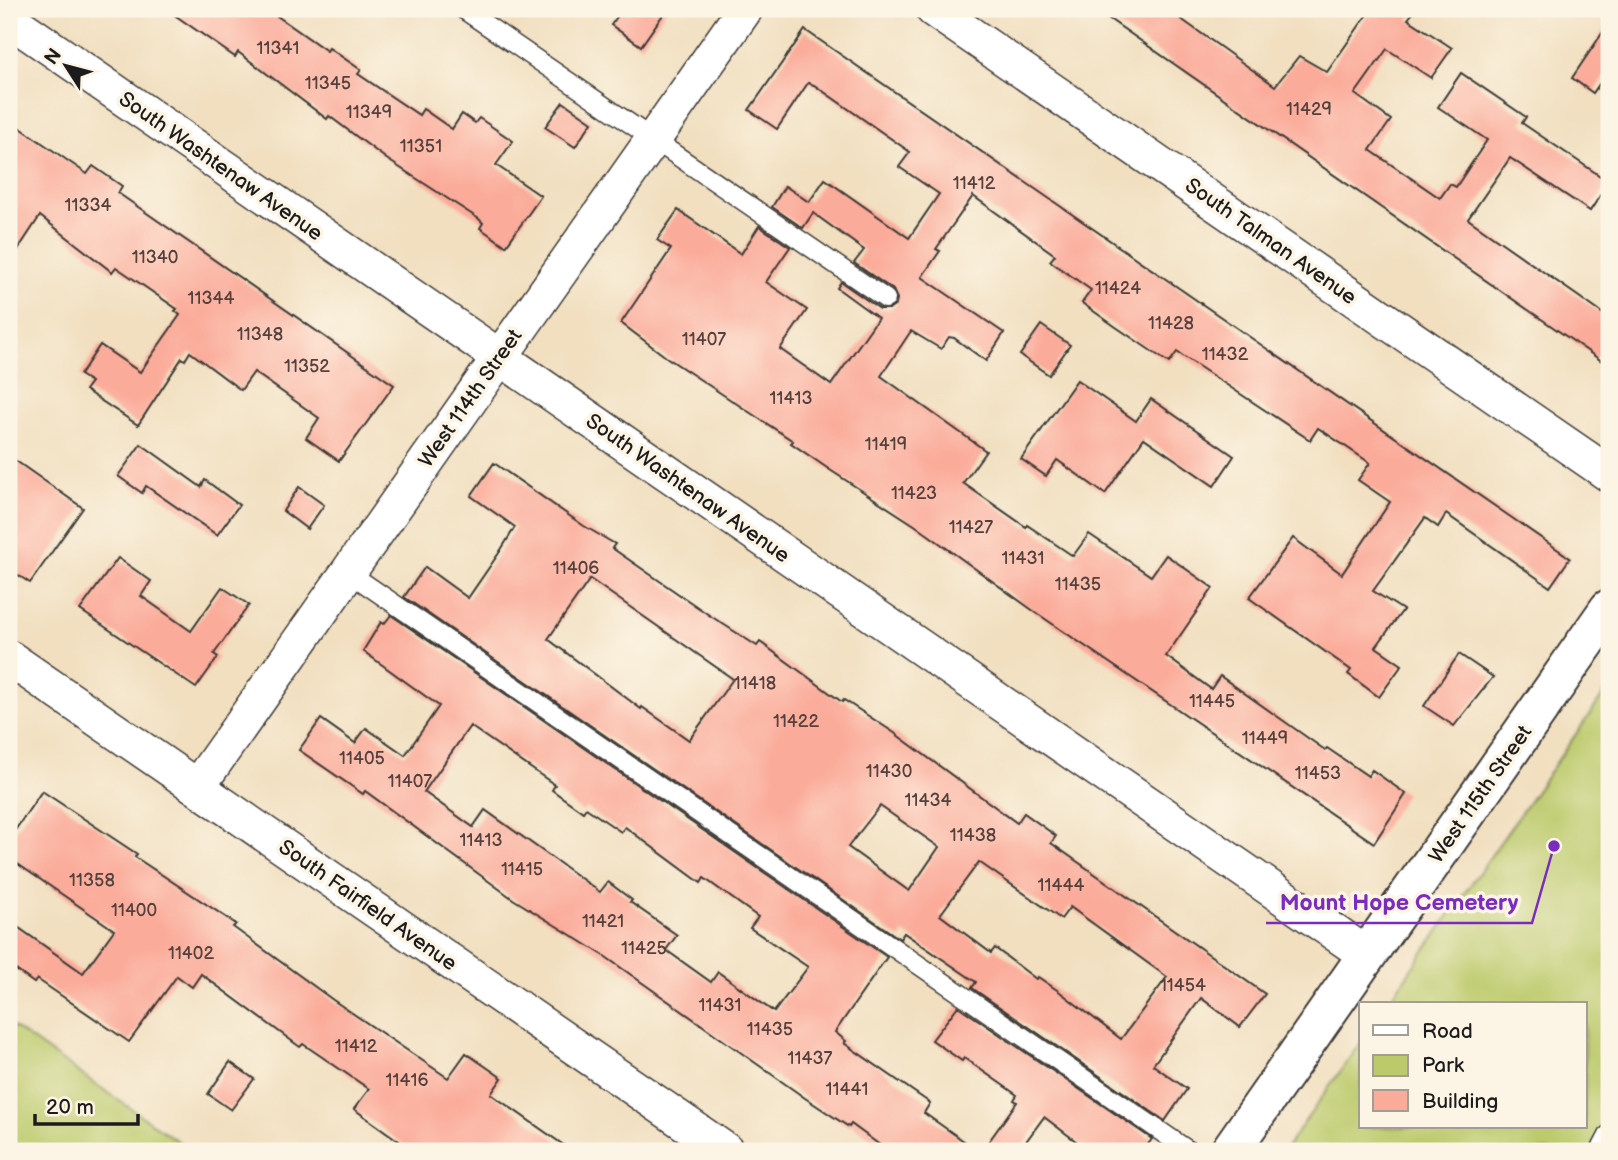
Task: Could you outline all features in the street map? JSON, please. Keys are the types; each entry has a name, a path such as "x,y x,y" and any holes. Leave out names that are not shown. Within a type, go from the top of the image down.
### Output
{"street":[{"name":"West 114th Street","path":"197,787 745,9"},
{"name":"South Talman Avenue","path":"933,9 1609,474"},
{"name":"South Washtenaw Avenue","path":"9,19 1367,956"},
{"name":"West 115th Street","path":"1230,1151 1609,609"},
{"name":"South Fairfield Avenue","path":"9,658 726,1151"}],"lane":[{"path":"463,9 886,299"},
{"path":"348,572 1189,1151"},
{"path":"1600,1151 1609,1134"}],"green space":[{"path":"1609,687 1609,1151 1284,1151 1359,1045 1359,1128 1586,1128 1586,1002 1388,1002"},
{"path":"9,1024 192,1151 9,1151"}],"building":[{"path":"166,9 267,9 327,51 329,48 361,70 358,74 419,115 423,109 452,129 462,114 475,123 479,118 513,141 496,165 541,196 506,246 480,228 483,223 479,219 388,160 329,116 327,119 238,52 235,57"},
{"path":"623,9 667,9 641,46 611,25"},
{"path":"1095,9 1167,9 1275,86 1299,56 1327,72 1371,9 1416,9 1408,19 1452,48 1431,78 1387,49 1355,94 1391,120 1370,150 1440,198 1450,184 1456,187 1487,140 1438,107 1461,73 1526,117 1522,123 1609,182 1590,211 1510,158 1468,219 1609,318 1609,366"},
{"path":"1609,23 1609,70 1593,93 1572,78"},
{"path":"805,30 1570,558 1550,587 1446,514 1438,527 1425,518 1373,591 1403,610 1376,647 1402,665 1379,697 1348,674 1351,670 1249,598 1293,538 1342,574 1390,502 1358,480 1370,463 1318,428 1310,440 1177,352 1169,363 1082,303 1091,290 1050,261 1055,255 973,196 936,249 940,251 922,277 1004,333 986,361 954,338 949,337 941,349 911,331 881,376 986,451 963,483 1026,527 1027,525 1073,556 1089,534 1151,576 1166,555 1213,588 1166,656 1211,689 1220,676 1325,750 1327,748 1368,776 1372,770 1406,794 1374,843 1035,612 916,526 830,470 791,443 793,441 666,357 621,323 671,249 657,240 678,210 741,254 759,226 790,247 766,282 807,310 780,349 831,385 878,318 837,288 841,282 880,309 890,309 896,305 897,299 893,290 854,263 864,250 813,213 803,228 772,207 785,186 809,202 825,179 909,238 939,194 899,167 910,152 814,85 808,83 777,129 749,110"},
{"path":"563,102 592,122 575,147 545,127"},
{"path":"9,120 87,174 93,166 122,186 118,193 394,385 339,461 306,438 319,418 254,372 241,390 190,352 185,360 182,358 138,425 85,390 91,382 80,375 100,345 140,372 180,315 175,311 177,309 116,267 112,272 40,216 9,263"},
{"path":"1041,325 1070,345 1049,375 1020,355"},
{"path":"1077,380 1136,421 1151,399 1234,456 1214,486 1144,438 1105,494 1057,460 1046,476 1021,459"},
{"path":"141,444 201,487 205,480 239,505 217,535 146,486 142,493 118,476"},
{"path":"9,456 83,508 30,583 9,569"},
{"path":"494,463 584,526 615,544 612,548 709,615 757,646 760,642 842,702 844,700 893,732 1017,823 1024,813 1056,836 1051,843 1265,994 1240,1027 1201,998 1153,1065 1187,1089 1165,1121 972,988 976,982 904,933 900,939 404,597 425,567 468,598 499,553 515,527 471,496","holes":["590,579 733,679 689,740 642,707 641,709 548,639","880,806 939,847 909,891 848,847","979,862 1061,919 1070,907 1167,977 1121,1039 1060,992 1038,977 1036,979 995,948 991,953 940,915"]},
{"path":"299,487 324,505 307,529 283,511"},
{"path":"118,558 151,581 141,596 191,631 222,587 249,605 214,654 218,657 196,688 80,610"},
{"path":"391,615 887,957 835,1032 846,1041 844,1043 930,1103 924,1113 978,1151 888,1151 851,1124 849,1127 805,1098 603,955 513,899 365,791 363,794 299,750 321,719 355,743 366,728 405,755 439,706 363,651 381,622 384,624","holes":["470,726 555,785 552,790 583,812 586,808 621,832 625,827 701,883 704,878 758,917 750,928 808,967 774,1012 718,972 711,982 666,950 677,935 630,902 632,900 608,882 600,892 485,810 473,827 424,792"]},
{"path":"1459,654 1493,677 1454,726 1424,706"},
{"path":"42,791 137,854 135,857 236,924 233,927 333,1000 448,1078 466,1053 502,1078 491,1094 572,1151 413,1151 354,1109 369,1089 303,1044 300,1047 201,974 192,987 177,976 129,1042 37,979 34,983 9,965 9,921 83,973 114,930 9,858 9,839"},
{"path":"958,1006 1152,1139 1143,1151 1089,1151 1044,1117 1019,1151 982,1151 1017,1102 1014,1100 1017,1095 964,1058 962,1061 932,1040"},
{"path":"230,1062 254,1079 231,1110 208,1094"}],"place":[{"name":"Mount Hope Cemetery","path":"1554,846"}]}
